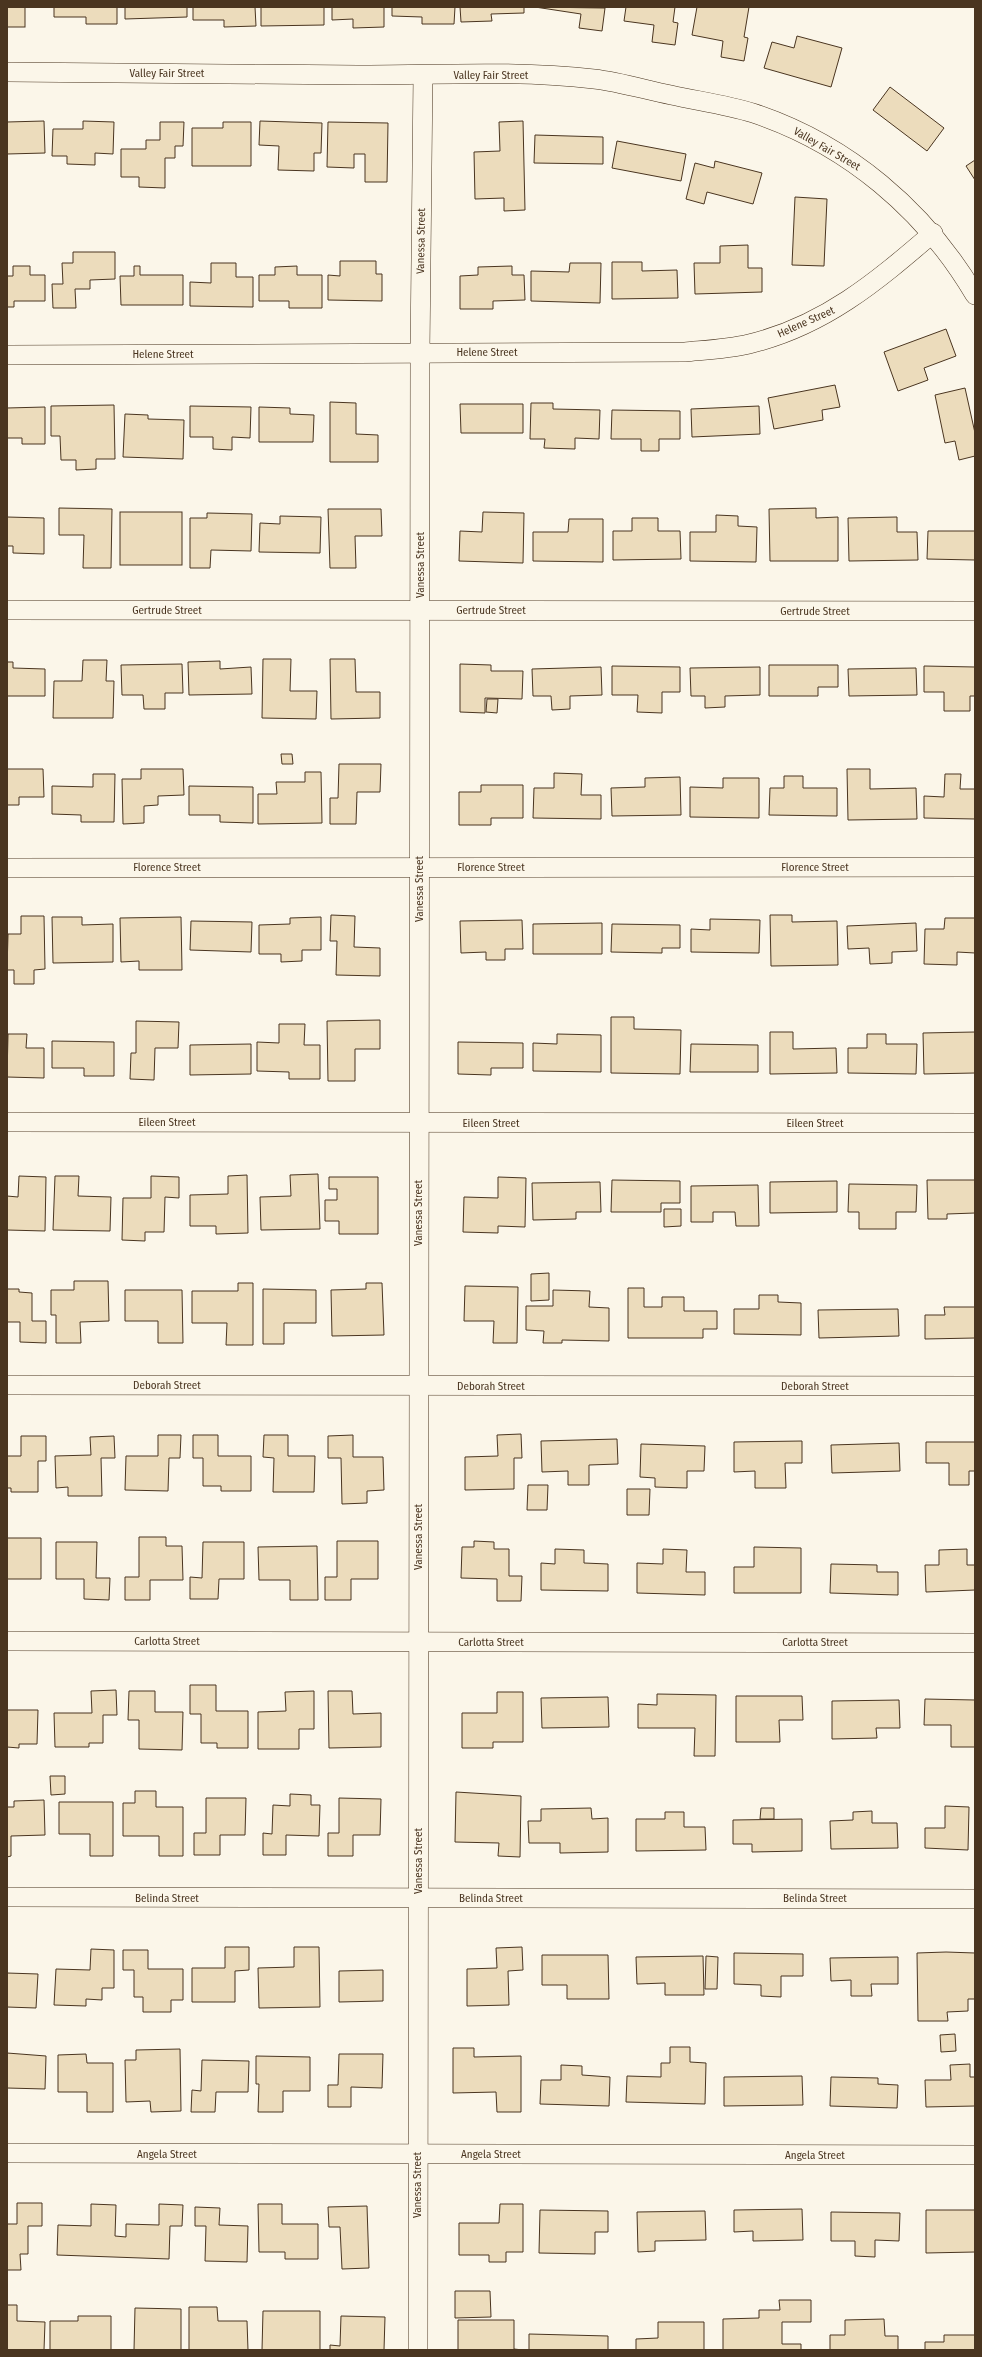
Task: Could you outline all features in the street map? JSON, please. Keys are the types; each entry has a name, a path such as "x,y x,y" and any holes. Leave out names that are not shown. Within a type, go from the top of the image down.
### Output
{"street":[{"name":"Valley Fair Street","path":"7,72 423,75 506,74 595,79 751,113 799,132 852,162 900,200 933,233 961,271 975,295"},
{"name":"Vanessa Street","path":"418,2350 418,1122 420,352 423,75"},
{"name":"Helene Street","path":"7,355 685,352 748,344 796,329 836,309 873,284 933,233"},
{"name":"Gertrude Street","path":"7,610 975,611"},
{"name":"Florence Street","path":"7,868 419,866 975,867"},
{"name":"Eileen Street","path":"7,1122 975,1123"},
{"name":"Deborah Street","path":"7,1385 975,1386"},
{"name":"Carlotta Street","path":"7,1641 975,1643"},
{"name":"Belinda Street","path":"7,1898 975,1899"},
{"name":"Angela Street","path":"7,2154 975,2155"}],"building":[{"path":"7,7 25,7 25,27 7,27"},
{"path":"54,7 117,7 117,24 86,24 86,17 54,17"},
{"path":"125,7 187,7 187,17 125,19"},
{"path":"193,7 255,7 256,26 224,27 224,20 193,20"},
{"path":"261,7 324,7 324,25 261,26"},
{"path":"332,7 384,7 384,27 353,28 353,19 332,20"},
{"path":"392,7 455,7 454,24 422,24 422,17 392,16"},
{"path":"460,7 524,7 524,13 491,14 492,21 461,22"},
{"path":"535,7 605,8 602,31 579,28 581,14"},
{"path":"626,7 675,7 673,22 678,23 675,45 652,42 654,25 624,21"},
{"path":"697,7 749,7 744,37 748,38 744,61 721,57 723,41 692,35"},
{"path":"797,36 842,48 831,87 764,68 772,42 794,48"},
{"path":"890,87 944,128 927,151 873,110"},
{"path":"44,121 45,153 7,154 7,122"},
{"path":"83,121 114,122 113,154 95,153 95,165 67,164 67,156 52,156 53,129 83,129"},
{"path":"260,121 322,123 321,153 314,153 314,171 278,170 279,146 259,145"},
{"path":"523,121 525,210 504,211 504,198 475,199 474,152 500,151 499,122"},
{"path":"160,122 184,122 183,146 175,146 175,158 165,158 165,188 139,187 139,177 121,177 121,149 146,149 146,140 160,140"},
{"path":"223,122 251,122 251,166 192,166 192,128 223,128"},
{"path":"328,122 388,123 387,182 365,182 365,154 354,154 354,168 327,167"},
{"path":"535,135 603,137 603,164 534,163"},
{"path":"617,141 686,154 681,181 612,168"},
{"path":"975,160 975,180 966,166"},
{"path":"715,161 762,173 753,204 707,192 704,204 686,199 695,163 714,168"},
{"path":"795,197 827,199 824,266 792,265"},
{"path":"748,245 748,268 762,268 762,292 695,294 694,263 720,263 720,246"},
{"path":"73,252 115,252 115,279 90,280 90,289 75,289 76,308 53,308 52,284 63,284 62,263 73,263"},
{"path":"340,261 376,261 376,274 382,274 382,301 328,300 328,275 340,276"},
{"path":"612,262 642,262 642,271 677,270 678,298 612,299"},
{"path":"211,263 236,263 236,277 253,277 253,307 190,306 190,282 211,283"},
{"path":"570,263 601,263 600,303 531,301 531,271 569,272"},
{"path":"13,266 30,266 30,275 45,275 45,301 14,301 14,307 7,307 7,276 13,276"},
{"path":"134,266 140,266 140,275 183,275 183,305 121,305 120,276 134,276"},
{"path":"297,266 297,275 322,275 322,308 289,308 289,301 259,301 259,275 275,275 275,267"},
{"path":"512,266 512,275 524,275 525,300 493,301 493,309 460,309 460,276 478,275 478,267"},
{"path":"946,329 956,356 924,368 928,380 898,391 884,352"},
{"path":"835,385 840,407 822,410 823,420 774,429 768,398"},
{"path":"965,388 975,433 975,456 959,460 955,441 945,443 935,395"},
{"path":"330,402 356,403 356,434 378,435 378,462 330,462"},
{"path":"531,403 553,403 553,409 600,410 599,439 575,438 575,449 544,448 545,439 530,439"},
{"path":"460,404 523,404 523,433 461,433"},
{"path":"114,405 115,459 96,459 96,469 76,470 76,460 61,460 60,436 51,436 51,406"},
{"path":"190,406 251,407 250,438 232,437 232,450 213,449 213,437 190,437"},
{"path":"759,406 760,434 692,437 691,409"},
{"path":"45,407 45,444 22,444 22,438 7,438 7,408"},
{"path":"259,407 290,408 290,414 314,415 313,442 259,442"},
{"path":"612,410 680,411 680,439 659,439 659,451 641,451 641,439 611,439"},
{"path":"125,414 148,415 148,419 184,420 183,459 123,457"},
{"path":"59,508 112,509 111,568 83,568 84,535 59,535"},
{"path":"816,508 816,518 838,517 838,561 770,561 769,509"},
{"path":"328,509 381,509 382,536 355,536 356,568 330,568"},
{"path":"120,512 182,512 182,565 120,565"},
{"path":"483,512 524,513 523,563 459,561 460,531 482,532"},
{"path":"207,513 252,514 251,551 211,550 210,568 190,568 190,518 207,518"},
{"path":"716,515 738,516 738,526 757,527 756,562 690,561 690,532 716,532"},
{"path":"280,516 321,517 320,553 259,552 260,523 280,524"},
{"path":"7,517 44,518 44,554 13,553 13,546 7,546"},
{"path":"897,517 897,532 917,532 918,560 849,561 848,518"},
{"path":"632,518 658,518 658,531 680,531 681,559 613,560 613,531 632,531"},
{"path":"569,519 603,519 603,562 533,561 533,532 568,532"},
{"path":"928,531 975,531 975,560 927,559"},
{"path":"263,659 291,659 290,691 317,691 316,719 262,718"},
{"path":"330,659 355,659 356,692 380,692 380,718 331,719"},
{"path":"83,660 107,660 106,681 114,681 113,718 53,718 54,681 82,681"},
{"path":"220,661 220,669 251,667 252,694 189,695 188,662"},
{"path":"7,662 13,662 13,668 45,669 45,696 7,696"},
{"path":"182,664 183,693 165,693 165,709 144,709 143,695 122,695 121,665"},
{"path":"460,664 491,665 491,671 523,671 522,699 485,698 485,713 460,712"},
{"path":"769,665 838,665 838,687 818,687 818,696 769,696"},
{"path":"612,666 680,667 680,692 662,692 662,713 637,712 638,695 612,695"},
{"path":"924,666 975,667 975,696 970,696 970,711 944,711 944,692 924,692"},
{"path":"601,667 602,695 570,696 570,709 552,710 551,696 533,696 532,669"},
{"path":"760,667 760,695 725,696 725,707 705,708 705,696 691,696 690,668"},
{"path":"916,668 917,695 849,696 848,669"},
{"path":"487,699 498,699 497,713 486,712"},
{"path":"281,754 292,754 293,764 282,764"},
{"path":"339,764 381,764 380,792 357,792 356,824 330,824 330,798 338,798"},
{"path":"7,769 43,769 44,797 19,797 19,805 7,805"},
{"path":"141,769 183,769 184,795 158,796 158,805 144,806 144,823 123,824 122,779 141,779"},
{"path":"847,769 870,769 870,789 916,788 917,819 848,820"},
{"path":"305,772 321,772 322,823 258,824 258,794 277,794 276,782 305,782"},
{"path":"554,773 582,774 581,795 601,795 601,819 533,818 534,788 554,788"},
{"path":"93,774 115,774 114,822 81,822 81,815 52,814 52,786 93,787"},
{"path":"945,774 961,774 960,789 975,789 975,819 924,818 924,796 944,797"},
{"path":"784,776 803,776 803,788 837,788 837,816 769,815 770,788 784,788"},
{"path":"680,777 681,815 612,816 611,788 645,787 645,778"},
{"path":"723,778 759,778 759,818 690,817 690,787 723,788"},
{"path":"481,785 523,785 523,818 491,818 491,825 459,825 459,792 481,792"},
{"path":"189,786 253,787 253,823 220,822 220,815 189,815"},
{"path":"331,915 355,916 354,947 380,948 380,976 336,975 337,941 330,941"},
{"path":"770,915 792,915 792,922 837,921 838,965 771,966"},
{"path":"21,916 44,916 45,969 34,970 34,984 14,984 14,970 7,970 8,934 21,934"},
{"path":"52,917 82,917 82,925 113,924 113,962 53,963"},
{"path":"181,917 182,970 139,970 139,961 121,962 120,918"},
{"path":"321,917 321,950 302,950 302,961 281,962 281,954 259,954 259,925 290,924 290,918"},
{"path":"945,918 975,918 975,953 957,952 957,965 924,964 925,929 944,929"},
{"path":"710,919 760,920 759,953 691,952 691,929 710,930"},
{"path":"522,920 523,949 505,949 505,960 486,960 486,952 461,953 460,921"},
{"path":"191,921 252,922 251,952 190,950"},
{"path":"602,923 602,954 533,954 533,924"},
{"path":"916,923 917,951 892,952 892,963 870,964 869,948 848,949 847,926"},
{"path":"612,924 680,925 680,948 662,948 662,953 611,952"},
{"path":"611,1017 634,1017 634,1029 681,1030 680,1074 611,1073"},
{"path":"380,1020 380,1049 355,1049 355,1081 328,1081 327,1021"},
{"path":"136,1021 179,1022 178,1048 155,1048 154,1080 130,1079 131,1053 136,1053"},
{"path":"279,1024 305,1024 304,1045 320,1045 320,1079 289,1079 289,1072 257,1071 257,1042 279,1043"},
{"path":"770,1032 793,1032 793,1049 836,1048 837,1073 770,1074"},
{"path":"975,1032 975,1073 924,1074 923,1033"},
{"path":"8,1034 27,1034 26,1048 44,1048 44,1078 7,1077"},
{"path":"557,1034 601,1035 601,1072 533,1071 533,1043 557,1044"},
{"path":"867,1034 886,1034 886,1044 917,1044 916,1074 848,1073 848,1048 867,1048"},
{"path":"52,1041 114,1042 114,1076 84,1076 84,1068 52,1068"},
{"path":"458,1042 523,1043 523,1068 491,1068 491,1075 458,1074"},
{"path":"251,1044 251,1074 190,1075 190,1045"},
{"path":"691,1044 758,1045 758,1072 690,1072"},
{"path":"318,1174 320,1229 261,1230 260,1197 291,1196 290,1175"},
{"path":"247,1175 248,1233 216,1234 216,1226 190,1226 190,1195 228,1194 228,1176"},
{"path":"19,1176 46,1177 45,1231 7,1230 7,1196 18,1197"},
{"path":"55,1176 79,1176 78,1196 111,1197 110,1231 53,1230"},
{"path":"151,1176 179,1177 179,1198 165,1197 164,1232 145,1232 145,1241 122,1240 123,1198 151,1198"},
{"path":"329,1177 378,1177 378,1234 339,1234 339,1221 325,1221 325,1200 337,1200 337,1189 329,1189"},
{"path":"498,1177 526,1178 525,1227 498,1226 498,1233 463,1232 464,1197 498,1198"},
{"path":"612,1180 680,1181 680,1203 661,1203 661,1212 611,1212"},
{"path":"927,1180 975,1180 975,1213 947,1214 947,1219 928,1219"},
{"path":"837,1181 837,1212 770,1213 770,1182"},
{"path":"600,1182 601,1212 576,1212 576,1219 533,1220 532,1183"},
{"path":"849,1184 917,1185 916,1212 896,1212 896,1229 859,1229 859,1212 848,1212"},
{"path":"758,1185 759,1226 736,1226 735,1212 713,1212 713,1222 691,1222 691,1186"},
{"path":"664,1209 681,1209 681,1226 664,1227"},
{"path":"549,1273 549,1300 531,1301 531,1274"},
{"path":"74,1281 108,1281 109,1321 80,1322 81,1343 56,1343 56,1315 51,1315 51,1290 74,1290"},
{"path":"238,1283 253,1283 253,1345 226,1345 227,1323 192,1323 192,1291 238,1291"},
{"path":"366,1283 382,1283 384,1335 332,1336 331,1290 366,1289"},
{"path":"465,1286 518,1287 517,1343 493,1343 494,1321 464,1321"},
{"path":"628,1288 644,1288 644,1307 662,1307 662,1297 684,1297 684,1311 717,1311 717,1329 703,1329 703,1338 628,1338"},
{"path":"7,1289 19,1289 19,1292 32,1293 32,1321 46,1321 46,1343 20,1342 20,1322 7,1322"},
{"path":"263,1289 316,1290 316,1323 284,1323 284,1344 263,1344"},
{"path":"125,1290 182,1290 183,1343 158,1343 158,1321 125,1321"},
{"path":"553,1290 590,1291 589,1307 609,1308 609,1341 562,1340 562,1343 543,1343 544,1331 526,1330 526,1306 553,1306"},
{"path":"759,1295 778,1295 778,1302 801,1303 801,1335 734,1334 734,1309 759,1309"},
{"path":"944,1307 975,1307 975,1338 925,1339 925,1315 945,1315"},
{"path":"898,1309 899,1336 819,1338 818,1310"},
{"path":"521,1434 522,1458 514,1458 514,1489 465,1490 465,1457 498,1456 497,1435"},
{"path":"158,1435 181,1435 180,1458 169,1458 168,1491 125,1490 126,1456 158,1456"},
{"path":"193,1435 218,1435 218,1456 251,1456 251,1491 221,1491 221,1486 203,1486 203,1458 193,1458"},
{"path":"264,1435 288,1435 288,1456 315,1456 314,1492 273,1492 274,1458 263,1457"},
{"path":"353,1435 353,1457 383,1457 384,1490 367,1491 367,1503 342,1504 341,1458 328,1458 328,1436"},
{"path":"21,1436 46,1436 46,1461 38,1461 38,1492 11,1492 11,1488 7,1488 7,1456 21,1456"},
{"path":"114,1436 115,1458 101,1458 102,1496 68,1496 68,1487 56,1488 55,1456 91,1455 90,1437"},
{"path":"617,1439 618,1464 589,1465 589,1485 568,1485 568,1471 542,1472 541,1441"},
{"path":"802,1441 802,1463 785,1463 786,1488 755,1488 755,1471 734,1472 734,1442"},
{"path":"926,1442 975,1442 975,1471 969,1471 969,1485 949,1485 949,1463 926,1463"},
{"path":"899,1443 900,1471 832,1473 831,1445"},
{"path":"641,1444 705,1446 704,1471 687,1471 687,1488 655,1487 655,1478 640,1477"},
{"path":"528,1485 548,1485 547,1510 527,1510"},
{"path":"627,1489 650,1489 649,1515 627,1515"},
{"path":"139,1537 166,1537 166,1546 182,1546 183,1580 150,1580 150,1600 125,1600 125,1577 139,1577"},
{"path":"7,1538 41,1538 41,1579 7,1579"},
{"path":"337,1541 378,1541 378,1579 351,1579 351,1600 325,1600 325,1577 337,1577"},
{"path":"474,1541 494,1542 494,1549 509,1549 509,1576 522,1576 521,1601 497,1601 497,1579 461,1578 462,1547 474,1547"},
{"path":"56,1542 97,1542 96,1578 110,1578 109,1600 84,1599 84,1579 56,1579"},
{"path":"203,1542 244,1542 244,1579 219,1579 218,1599 190,1599 190,1577 202,1578"},
{"path":"317,1546 318,1600 290,1600 290,1580 259,1580 258,1547"},
{"path":"754,1547 801,1548 801,1593 734,1593 734,1567 754,1567"},
{"path":"555,1549 584,1550 584,1563 608,1564 608,1591 541,1590 541,1563 555,1564"},
{"path":"663,1549 687,1550 686,1572 705,1572 705,1595 637,1593 637,1563 663,1564"},
{"path":"967,1549 967,1565 975,1565 975,1590 926,1592 925,1565 939,1565 939,1550"},
{"path":"831,1564 877,1565 877,1572 898,1572 898,1595 830,1593"},
{"path":"190,1685 216,1685 216,1711 248,1711 248,1748 217,1748 217,1743 201,1743 201,1714 190,1714"},
{"path":"116,1690 117,1715 103,1715 103,1743 89,1743 89,1747 55,1747 54,1713 92,1713 91,1691"},
{"path":"129,1691 155,1691 155,1712 183,1712 182,1750 139,1749 139,1720 128,1720"},
{"path":"314,1691 314,1729 299,1729 299,1749 258,1749 258,1712 286,1711 285,1692"},
{"path":"328,1691 352,1691 353,1714 381,1713 381,1747 329,1748"},
{"path":"497,1692 523,1692 523,1742 493,1742 493,1748 462,1748 462,1713 497,1713"},
{"path":"657,1694 716,1695 715,1756 694,1756 695,1728 638,1728 638,1704 657,1705"},
{"path":"736,1696 802,1696 803,1720 779,1720 780,1742 736,1742"},
{"path":"608,1697 609,1727 542,1728 541,1698"},
{"path":"925,1699 975,1700 975,1747 951,1747 951,1725 924,1725"},
{"path":"899,1700 900,1728 876,1728 877,1738 832,1739 832,1701"},
{"path":"7,1710 38,1710 37,1744 19,1744 19,1748 7,1747"},
{"path":"50,1776 65,1776 65,1794 51,1795"},
{"path":"135,1791 156,1791 156,1807 183,1807 183,1856 159,1856 159,1836 123,1836 123,1803 135,1803"},
{"path":"456,1792 521,1796 520,1857 498,1856 499,1843 455,1842"},
{"path":"290,1794 311,1795 311,1805 320,1805 319,1836 286,1835 286,1855 263,1855 263,1833 272,1834 273,1805 290,1806"},
{"path":"206,1798 246,1798 245,1835 220,1835 220,1855 194,1855 194,1833 206,1833"},
{"path":"339,1798 381,1799 380,1835 353,1835 353,1856 328,1856 328,1833 339,1833"},
{"path":"44,1800 45,1835 11,1836 11,1856 7,1857 7,1807 14,1807 14,1801"},
{"path":"59,1802 113,1802 113,1856 90,1856 90,1834 59,1834"},
{"path":"945,1806 969,1807 968,1850 925,1848 925,1828 945,1828"},
{"path":"591,1808 592,1819 608,1818 608,1852 560,1853 560,1843 529,1843 528,1821 541,1821 541,1809"},
{"path":"761,1808 774,1808 774,1819 760,1819"},
{"path":"872,1811 872,1823 897,1823 898,1848 831,1849 830,1821 853,1820 853,1812"},
{"path":"665,1812 684,1812 684,1827 705,1827 706,1850 636,1851 636,1819 665,1819"},
{"path":"802,1819 802,1851 752,1852 752,1844 733,1844 733,1820"},
{"path":"225,1947 249,1947 249,1970 235,1971 235,2002 192,2002 192,1968 225,1968"},
{"path":"294,1947 319,1947 320,2007 259,2008 258,1968 294,1967"},
{"path":"522,1947 523,1970 508,1971 509,2005 467,2006 467,1969 497,1968 496,1948"},
{"path":"91,1949 114,1950 114,1988 102,1988 102,2000 86,1999 86,2006 54,2005 56,1969 90,1970"},
{"path":"123,1950 148,1950 148,1969 183,1969 183,2000 171,2000 171,2012 143,2012 143,1997 134,1997 134,1970 123,1970"},
{"path":"734,1953 803,1954 803,1976 781,1976 781,1997 761,1996 761,1985 734,1984"},
{"path":"917,1953 975,1953 975,1999 968,1999 968,2011 947,2012 948,2021 918,2021"},
{"path":"542,1955 608,1955 609,1999 567,1999 567,1985 542,1985"},
{"path":"703,1956 704,1995 665,1995 665,1983 637,1984 636,1957"},
{"path":"706,1956 718,1957 717,1989 705,1989"},
{"path":"898,1957 898,1984 871,1984 872,1996 851,1996 851,1980 831,1981 830,1958"},
{"path":"383,1970 383,2001 339,2002 339,1971"},
{"path":"7,1973 38,1974 36,2008 7,2007"},
{"path":"955,2034 956,2051 941,2052 940,2035"},
{"path":"670,2047 690,2047 690,2062 706,2063 705,2104 626,2102 627,2076 661,2077 661,2063 670,2063"},
{"path":"453,2048 474,2048 474,2057 521,2056 521,2112 497,2112 496,2092 453,2093"},
{"path":"180,2049 181,2111 151,2112 150,2101 126,2102 125,2060 136,2060 136,2050"},
{"path":"7,2053 46,2056 45,2089 7,2088"},
{"path":"86,2054 87,2063 113,2063 113,2112 87,2112 87,2092 58,2092 58,2055"},
{"path":"339,2054 383,2054 382,2088 351,2087 351,2107 328,2107 328,2085 338,2085"},
{"path":"256,2056 310,2057 310,2091 283,2091 283,2112 258,2112 259,2084 256,2084"},
{"path":"202,2060 249,2061 248,2092 216,2092 215,2112 191,2112 192,2090 201,2091"},
{"path":"970,2064 970,2077 975,2077 975,2106 926,2107 925,2080 951,2080 950,2065"},
{"path":"561,2065 582,2066 582,2075 610,2077 609,2106 540,2104 541,2080 561,2080"},
{"path":"802,2076 803,2105 724,2106 724,2077"},
{"path":"831,2077 878,2078 878,2084 898,2085 897,2108 830,2106"},
{"path":"17,2203 42,2203 42,2226 28,2226 28,2254 20,2254 21,2270 7,2270 7,2224 17,2224"},
{"path":"91,2204 116,2205 115,2236 126,2237 126,2224 159,2225 159,2204 183,2205 182,2226 170,2226 169,2259 57,2255 58,2225 91,2226"},
{"path":"258,2204 282,2204 282,2224 318,2224 318,2259 285,2259 285,2252 259,2252"},
{"path":"500,2204 523,2204 523,2252 506,2252 506,2262 489,2262 489,2255 459,2255 459,2223 499,2223"},
{"path":"367,2206 369,2268 342,2269 340,2227 329,2227 328,2207"},
{"path":"195,2207 220,2208 219,2225 248,2226 247,2262 205,2261 206,2226 195,2226"},
{"path":"802,2209 803,2240 753,2241 753,2231 734,2232 734,2210"},
{"path":"540,2210 608,2211 608,2232 595,2232 595,2254 539,2253"},
{"path":"926,2210 975,2210 975,2252 926,2253"},
{"path":"705,2211 706,2240 655,2241 655,2251 638,2252 637,2212"},
{"path":"831,2212 900,2213 899,2241 875,2240 875,2257 855,2256 855,2241 831,2241"},
{"path":"455,2291 490,2291 491,2317 455,2318"},
{"path":"779,2300 811,2300 811,2322 782,2322 782,2344 801,2344 801,2350 723,2350 723,2319 759,2318 759,2310 780,2310"},
{"path":"7,2305 17,2305 17,2321 45,2322 44,2350 7,2350"},
{"path":"189,2307 217,2307 218,2321 247,2321 248,2350 189,2350"},
{"path":"135,2308 181,2309 181,2350 134,2350"},
{"path":"263,2311 320,2311 320,2350 262,2350"},
{"path":"78,2316 111,2316 111,2350 50,2350 50,2321 78,2321"},
{"path":"341,2316 385,2317 384,2350 330,2350 330,2345 340,2346"},
{"path":"884,2319 885,2336 898,2336 898,2350 830,2350 830,2335 845,2335 845,2320"},
{"path":"458,2320 514,2320 514,2349 523,2350 458,2350"},
{"path":"658,2322 704,2322 704,2350 636,2350 636,2339 658,2338"},
{"path":"529,2334 608,2336 608,2350 529,2350"},
{"path":"944,2335 975,2335 975,2350 925,2350 925,2342 944,2342"}]}
